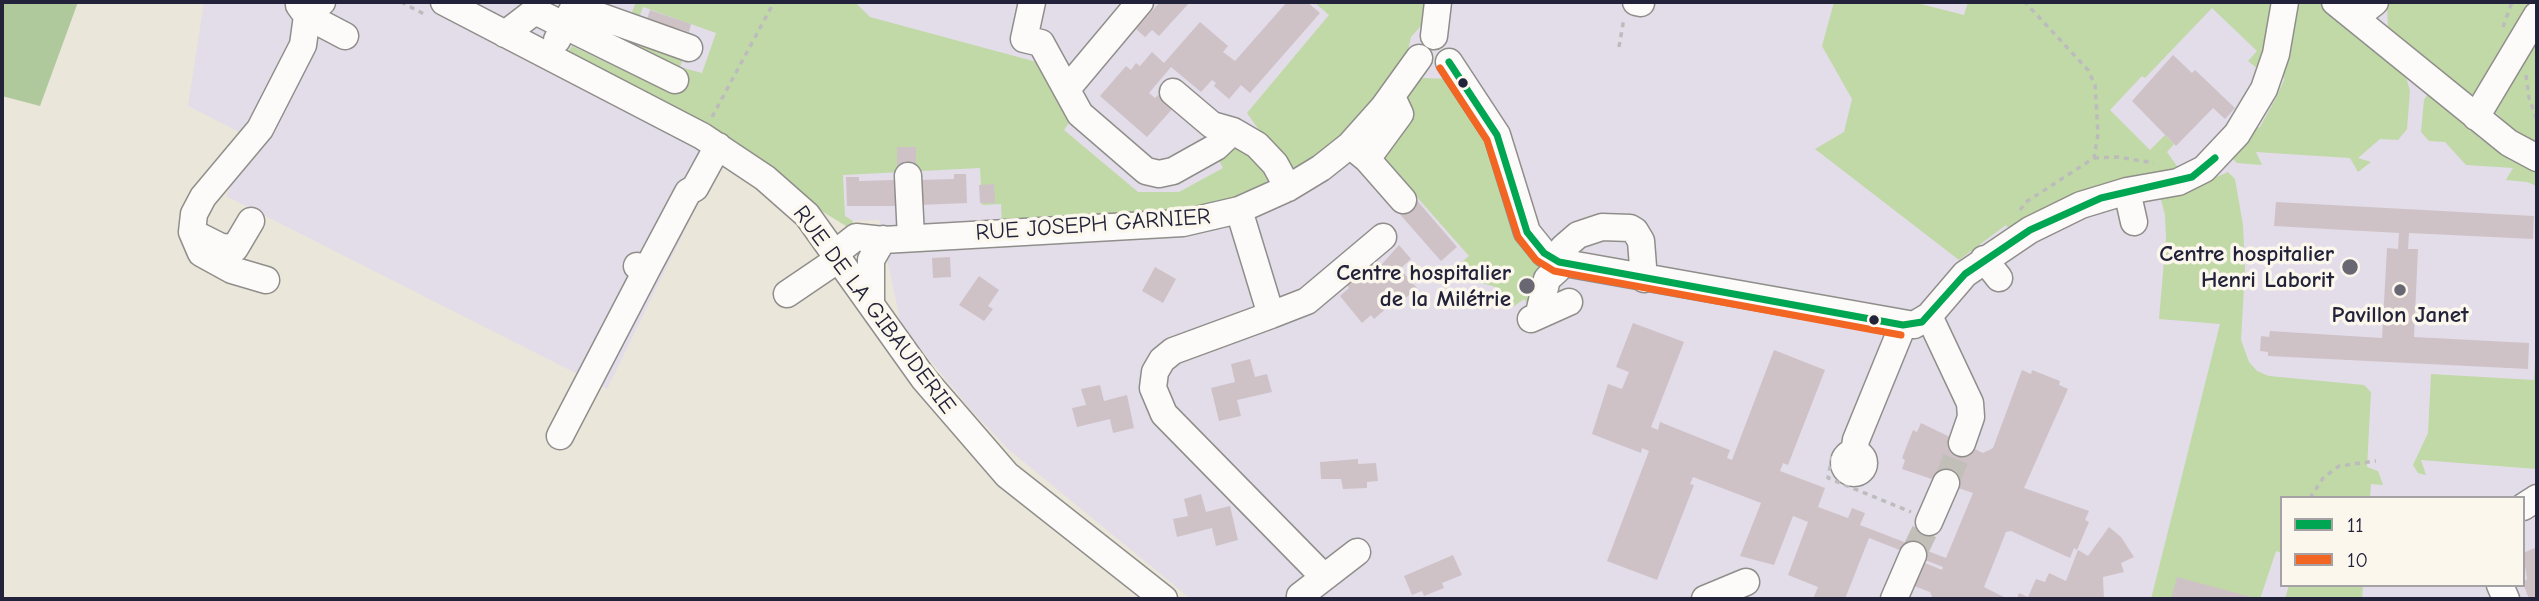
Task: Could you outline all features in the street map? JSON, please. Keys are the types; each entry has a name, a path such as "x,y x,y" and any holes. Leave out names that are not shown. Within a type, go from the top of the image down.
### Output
{"street":[{"name":"RUE DE LA GIBAUDERIE","path":"444,2 718,146 765,178 807,215 818,217 844,252 871,302 941,400 1007,475 1164,599"},
{"path":"1032,2 1024,39 1041,43 1080,114 1146,171 1159,174 1173,171 1216,147 1233,131"},
{"path":"1067,89 1140,2"},
{"path":"1434,36 1438,2"},
{"path":"1449,62 1497,135 1527,232 1558,266 1914,325 1929,316 1946,293 1992,269 2064,212 2127,191 2192,177 2237,134 2266,84 2276,54 2286,2"},
{"path":"2335,2 2365,10 2476,117 2509,143 2537,158"},
{"path":"548,57 573,7 689,48"},
{"path":"505,34 535,11 675,80"},
{"path":"2476,117 2537,15"},
{"path":"266,280 232,270 201,253 192,232 194,214 203,197 260,129 320,17"},
{"name":"RUE JOSEPH GARNIER","path":"844,252 883,239 1183,223 1239,210 1359,152 1392,95 1419,58"},
{"path":"1173,92 1212,125 1233,131 1257,145 1275,164 1288,188"},
{"path":"560,436 641,268 686,191 695,188 718,146"},
{"path":"1359,152 1403,201"},
{"path":"908,176 911,238"},
{"path":"2127,191 2134,222"},
{"path":"1239,210 1271,315"},
{"path":"192,232 221,247 235,248 251,221"},
{"path":"1569,302 1535,316 1547,279 1558,266 1563,248 1578,235 1602,227 1630,228 1635,231 1641,241 1644,279"},
{"path":"1324,577 1164,414 1153,388 1155,372 1162,360 1173,351 1307,301 1383,237"},
{"path":"871,302 870,260 883,239"},
{"path":"787,294 844,252"},
{"path":"1929,316 1970,403 1971,417 1962,443"},
{"path":"1854,453 1856,440 1903,325"},
{"path":"1929,522 1946,483"},
{"path":"1300,596 1357,552"},
{"path":"1894,599 1913,555"},
{"path":"1705,599 1746,582"}],"path":[{"path":"711,119 774,2"},
{"path":"2025,2 2088,70 2095,85 2098,134 2094,159"},
{"path":"1619,47 1634,6"},
{"path":"2013,219 2026,202 2094,159 2118,157 2163,165"},
{"path":"2311,496 2323,478 2339,466 2376,461"}],"shaded area":[{"name":"Centre hospitalier de la Milétrie","path":"204,2 2537,2 2537,599 1191,599 1008,449 972,411 901,325 879,220 850,221 732,134 607,389 226,196 253,139 188,106"}],"green space":[{"path":"2,2 78,2 40,106 2,96"},
{"path":"636,2 855,2 870,17 1044,64 1073,117 1064,130 1138,192 1179,192 1223,168 1216,155 1241,145 1270,174 1263,189 1198,212 1002,224 1001,204 982,205 980,168 843,175 845,216 853,221 851,229 566,55 572,46 671,93 682,69 633,45 626,37 685,52 680,67 702,73 716,33 643,7 637,23 629,20"},
{"path":"1314,2 1428,2 1426,20 1411,37 1406,59 1363,119 1298,169 1282,162 1247,113 1329,15"},
{"path":"1834,2 1913,2 1964,15 1968,2 2275,2 2274,20 2258,69 2248,61 2257,51 2212,8 2145,78 2142,76 2110,110 2150,150 2165,135 2174,144 2167,152 2179,169 2012,232 2006,225 1959,260 1815,149 1844,132 1852,99 1822,46"},
{"path":"2304,2 2325,3 2400,66 2407,80 2410,91 2407,129 2398,140 2380,139 2358,158 2371,162 2358,172 2350,158 2256,152 2262,165 2237,163 2231,157 2248,131 2260,127 2276,98 2284,80 2280,63 2297,7"},
{"path":"2387,2 2535,2 2475,99 2388,29"},
{"path":"2537,30 2537,144 2513,130 2494,111 2526,61 2522,55"},
{"path":"1416,79 1449,79 1480,119 1540,263 1543,278 1532,309 1524,299 1513,307 1496,287 1448,274 1469,256 1378,153 1412,108 1404,91"},
{"path":"2428,94 2482,132 2478,137 2514,162 2537,172 2537,186 2506,180 2513,168 2466,165 2445,142 2429,141 2421,132 2424,100"},
{"path":"2228,172 2235,179 2243,225 2245,270 2241,340 2249,362 2257,371 2269,376 2364,385 2371,392 2367,467 2378,471 2383,485 2371,484 2370,496 2280,496 2280,552 2276,551 2260,599 2151,599 2220,324 2159,319 2166,238 2165,215 2159,192 2196,186"},
{"path":"2536,338 2537,469 2421,460 2426,475 2418,473 2413,465 2428,433 2431,374 2534,380"},
{"path":"2288,587 2363,587 2362,599 2285,599"}],"building":[{"path":"1160,2 1190,2 1159,36 1152,30 1145,37 1136,29"},
{"path":"1287,2 1307,2 1320,13 1250,93 1241,85 1229,99 1214,86 1216,83 1212,80 1201,92 1171,67 1149,93 1155,98 1159,94 1174,107 1147,137 1100,96 1126,66 1131,70 1136,63 1140,66 1152,52 1164,63 1200,22 1228,46 1223,52 1235,61"},
{"path":"650,10 691,24 689,32 673,27 670,35 645,26"},
{"path":"2173,55 2192,73 2195,70 2235,108 2225,119 2213,108 2176,146 2132,101"},
{"path":"897,147 916,147 916,170 897,170"},
{"path":"954,174 966,174 967,203 920,205 918,180 954,179"},
{"path":"846,177 859,177 859,181 895,180 896,206 847,206"},
{"path":"994,184 995,203 980,203 979,185"},
{"path":"1414,197 1457,247 1441,261 1397,211"},
{"name":"Pavillon Janet","path":"2276,202 2534,216 2533,239 2409,233 2408,249 2418,249 2414,337 2529,343 2528,369 2268,356 2268,352 2260,351 2261,336 2269,337 2270,331 2382,338 2387,248 2398,249 2399,233 2274,226"},
{"path":"1399,245 1411,259 1400,269 1417,288 1400,303 1397,299 1374,319 1371,315 1362,323 1340,296 1349,288 1346,284 1355,277 1358,281 1371,265 1373,268 1382,264"},
{"path":"950,257 951,277 933,278 932,258"},
{"path":"1155,267 1176,279 1163,303 1142,291"},
{"path":"979,276 999,290 988,306 993,309 984,321 959,305"},
{"path":"1633,323 1684,342 1651,427 1658,430 1660,422 1730,450 1727,458 1732,460 1774,350 1825,370 1788,465 1783,463 1780,471 1825,488 1818,507 1848,518 1852,508 1865,513 1860,525 1946,558 1973,493 1902,469 1905,460 1902,458 1913,430 1917,432 1921,423 1983,453 1993,448 2022,370 2031,374 2032,370 2060,381 2059,385 2068,389 2024,488 2089,511 2085,520 2089,522 2077,550 2074,548 2070,558 2011,531 2006,532 1984,587 2008,599 1933,599 1930,592 1906,583 1915,559 1942,570 1943,567 1869,538 1845,599 1813,599 1818,587 1788,575 1808,522 1793,516 1774,565 1740,556 1761,503 1693,477 1690,484 1694,485 1657,580 1607,561 1649,451 1642,448 1641,453 1592,434 1608,384 1622,389 1629,372 1616,367"},
{"path":"1250,359 1255,377 1267,374 1272,392 1237,400 1241,416 1219,421 1211,388 1235,382 1231,364"},
{"path":"1100,385 1104,401 1127,395 1134,428 1113,433 1110,419 1077,427 1072,408 1086,405 1081,389"},
{"path":"1358,459 1358,464 1376,463 1378,481 1367,482 1367,488 1343,489 1341,479 1321,479 1320,462"},
{"path":"1201,494 1206,512 1230,506 1238,540 1216,546 1212,528 1177,537 1173,519 1188,516 1184,499"},
{"path":"2109,527 2121,537 2134,557 2121,563 2124,572 2103,577 2104,599 2017,599 2019,593 2028,597 2036,579 2045,582 2049,573 2066,581 2078,550 2088,556"},
{"path":"2537,547 2537,599 2529,599 2524,587 2527,579 2525,552"},
{"path":"1453,555 1462,575 1442,583 1444,588 1424,596 1422,591 1412,595 1404,576"},
{"path":"2177,577 2255,598 2255,599 2171,599"}],"tunnel":[{"path":"1946,483 1962,443"},
{"path":"1913,555 1929,522"}],"transit line":[{"name":"11","path":"1449,62 1497,135 1527,232 1544,253 1559,262 1903,325 1922,322 1965,274 2030,230 2101,198 2192,177 2215,158"},
{"name":"10","path":"1440,68 1487,140 1518,237 1536,260 1554,271 1901,335"}],"place":[{"name":"Centre hospitalier Henri Laborit","path":"2350,267"},
{"name":"Centre hospitalier de la Milétrie","path":"1527,286"},
{"name":"Pavillon Janet","path":"2400,290"}]}
